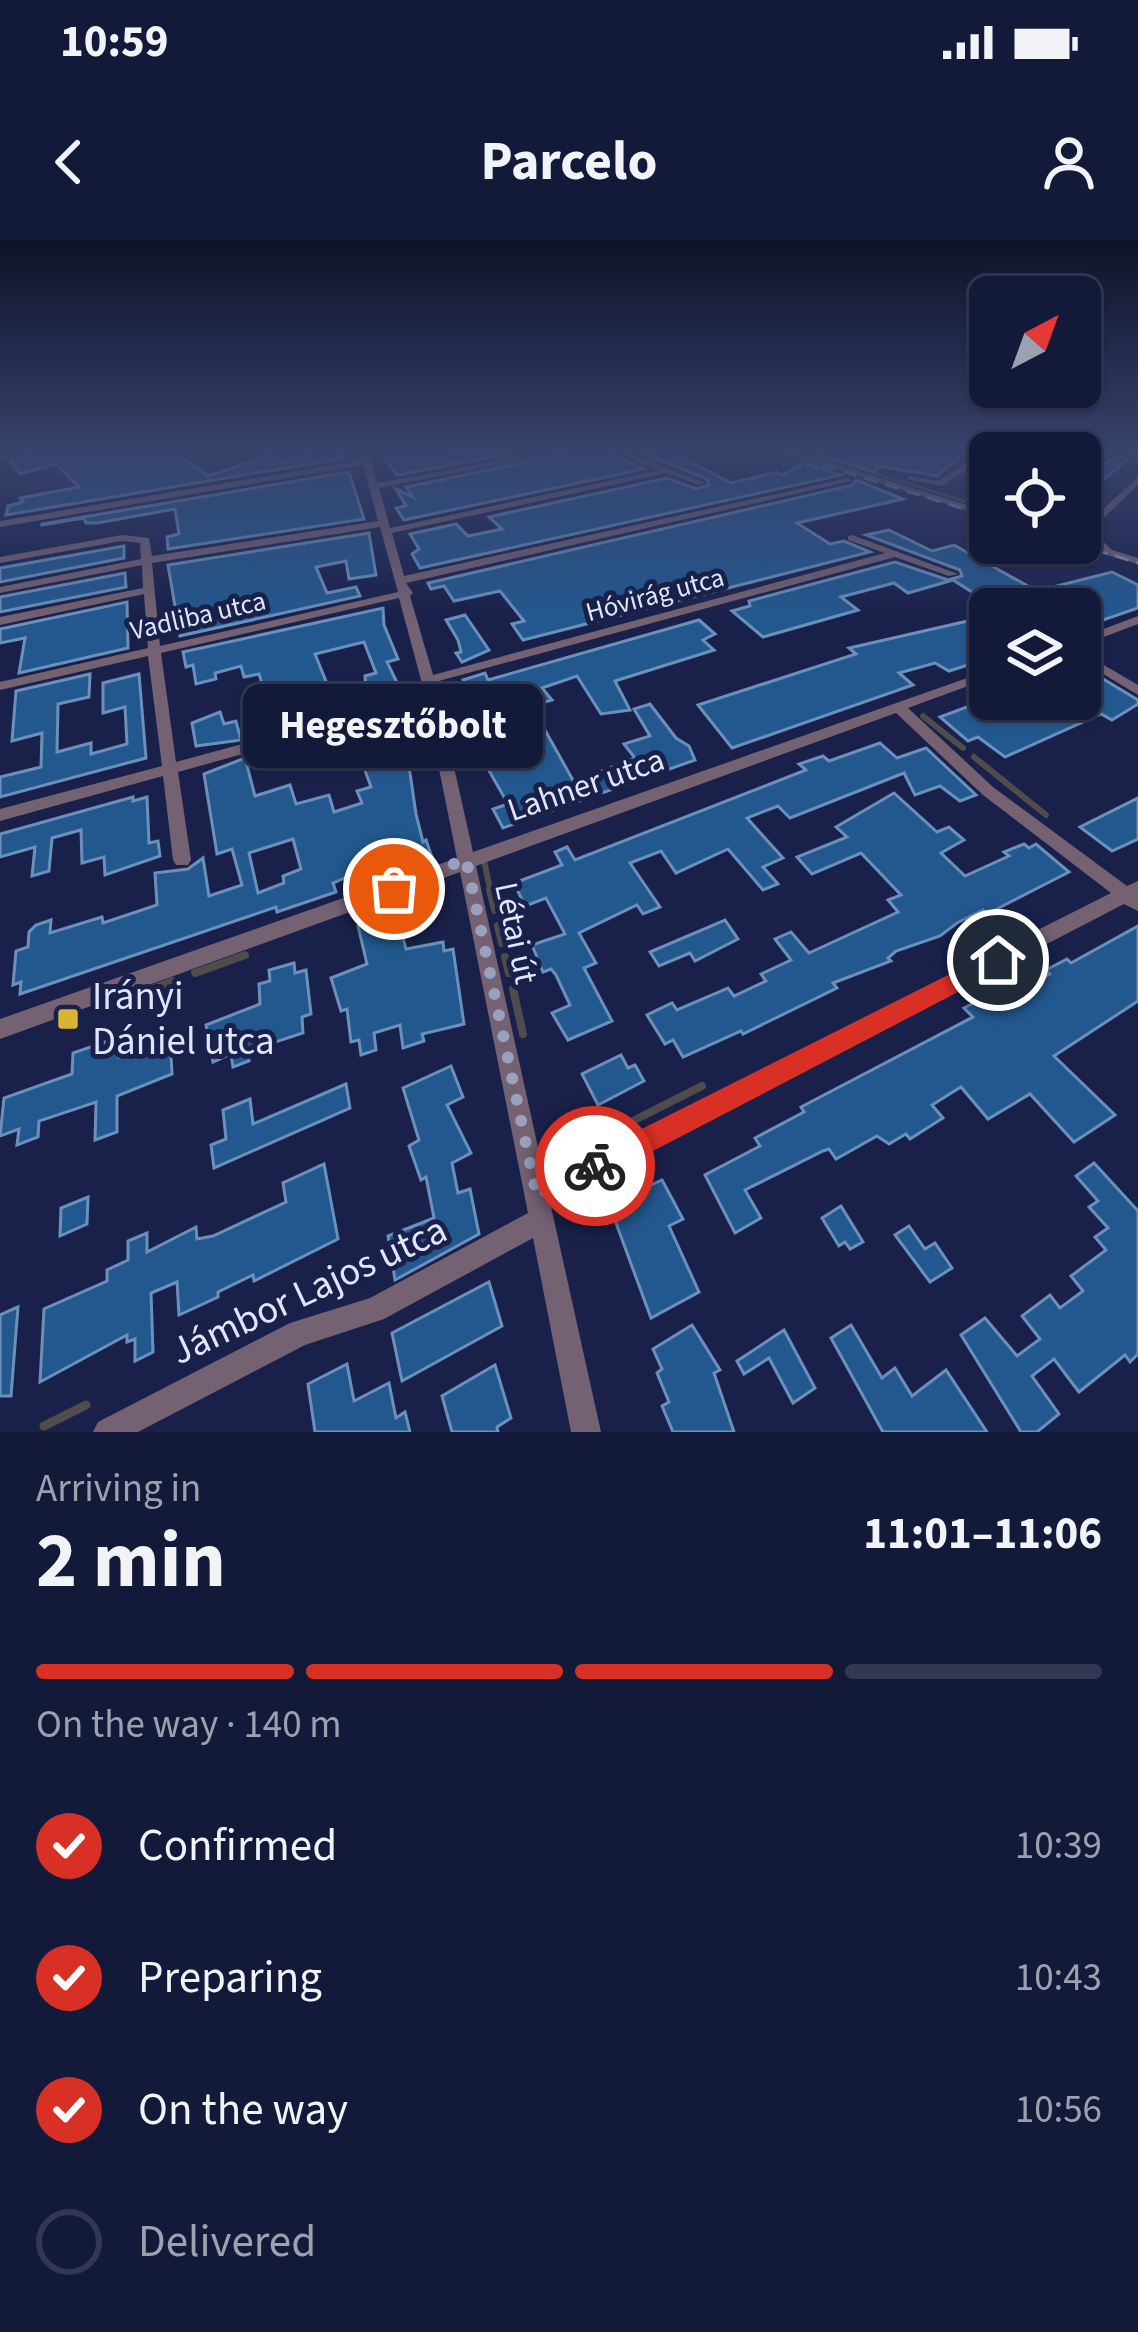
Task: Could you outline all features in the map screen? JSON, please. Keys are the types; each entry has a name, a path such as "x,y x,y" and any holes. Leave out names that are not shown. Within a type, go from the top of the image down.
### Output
{"street":[{"path":"0,524 89,508"},
{"name":"Létai út","path":"381,508 428,680 586,1432"},
{"path":"0,590 147,561 387,528 488,508"},
{"name":"Vadliba utca","path":"0,686 736,508"},
{"path":"1108,552 1085,530 1109,508"},
{"path":"0,560 139,538 146,542 154,651 182,860"},
{"path":"853,538 953,574"},
{"path":"1101,550 1138,561"},
{"name":"Hóvirág utca","path":"428,680 894,554"},
{"path":"0,621 148,590"},
{"path":"1101,633 1138,620"},
{"path":"1101,669 1138,691"},
{"name":"Lahner utca","path":"0,1029 969,682"},
{"path":"898,707 988,790 1134,896"},
{"path":"0,815 335,724"},
{"name":"Jámbor Lajos utca","path":"108,1432 300,1333 375,1310 539,1208 1134,896"}],"building":[{"path":"8,508 50,508 6,515"},
{"path":"139,508 360,508 364,519 168,549 167,537 179,534 175,509 97,523 86,523 84,518 42,524"},
{"path":"398,508 462,508 404,520"},
{"path":"532,508 693,508 420,568 412,554 419,549 410,534 456,524 468,536 502,529 489,517"},
{"path":"755,508 865,508 797,523 830,544 844,541 870,552 523,640 512,624 524,621 500,591 454,601 444,586 431,589 428,583"},
{"path":"889,530 932,551 954,545 969,553 969,564 988,564 1032,588 969,590 953,580 908,593 894,583 841,597 858,610 763,637 732,611 750,606 749,601 895,562 948,580 962,576 960,570 866,535"},
{"path":"369,533 376,575 349,579 346,561 316,567 327,593 356,587 360,596 180,636 168,565"},
{"path":"124,546 124,558 0,582 0,568"},
{"path":"1112,572 1138,585 1138,608 1101,621 1101,588 1049,588"},
{"path":"125,573 126,587 0,612 0,597"},
{"path":"127,602 128,648 19,673 25,638 0,643 0,629"},
{"path":"383,608 384,625 398,659 387,662 403,695 407,694 413,730 404,732 416,814 433,860 407,869 402,853 333,883 336,892 277,912 276,907 20,994 21,982 13,985 16,951 28,947 29,932 36,925 51,920 50,933 102,917 103,923 157,905 155,873 188,869 203,858 209,896 242,885 232,849 217,854 204,774 245,758 255,796 290,785 296,804 329,795 334,812 362,803 357,791 371,787 359,754 344,759 335,738 353,733 349,724 367,718 365,676 376,673 364,642 315,654 332,696 318,700 315,693 299,699 301,705 271,713 259,674 244,677 241,666 196,684 193,665 186,667 183,652","holes":["293,839 301,869 283,876 284,883 258,893 249,853"]},
{"path":"465,615 489,650 462,662 456,653 461,652 458,640 446,620"},
{"path":"699,620 715,634 703,640 714,650 615,681 630,710 601,714 577,676 542,688 552,700 531,706 527,697 498,707 511,730 541,723 574,782 635,758 624,744 650,736 634,709 650,704 676,738 689,746 695,760 503,828 493,809 508,804 479,753 485,751 474,730 468,708 473,702 463,680 485,673 488,680"},
{"path":"969,621 969,665 949,671 935,663 899,673 913,685 732,748 698,705 856,654 849,648"},
{"path":"90,674 89,697 58,704 57,752 91,743 91,754 127,744 125,707 103,713 103,683 139,674 146,758 0,797 0,777 41,767 42,733 12,741 16,691"},
{"path":"1101,678 1138,700 1112,720 1101,714"},
{"path":"969,706 969,720 1088,720 1005,757 978,737 968,741 940,717"},
{"path":"220,712 224,724 236,721 241,740 196,746 192,723"},
{"path":"880,743 897,758 926,748 976,795 960,801 940,786 915,795 904,773 790,818 778,806 747,818 783,858 763,867 778,884 763,890 728,849 676,873 661,851 630,863 660,907 643,914 637,905 579,933 596,963 584,968 612,1021 568,1040 552,1013 570,1005 556,975 551,969 543,972 532,945 565,934 546,898 525,906 514,883 562,865 555,852 567,847 575,860 806,770 799,764 823,756 829,761"},
{"path":"894,793 937,832 949,827 964,840 941,853 965,876 1024,844 1029,848 1036,844 1069,872 987,914 983,910 940,936 896,951 888,958 891,961 833,983 837,988 743,1034 683,1057 673,1040 665,1044 647,1015 672,1003 677,1010 728,988 734,996 766,981 761,974 791,960 775,939 791,932 809,953 898,912 888,900 901,895 861,853 812,874 797,857 847,837 836,827"},
{"path":"133,797 133,801 147,797 149,843 158,841 160,856 105,875 104,857 82,863 81,830 52,838 49,871 32,876 35,847 0,857 0,834"},
{"path":"1138,798 1138,839 1112,851 1080,827"},
{"path":"397,914 406,949 443,942 444,951 453,949 464,1024 422,1034 424,1041 403,1048 400,1025 374,1033 376,1050 361,1055 359,1040 351,1042 347,1009 341,1011 331,978 367,964 358,926"},
{"path":"725,920 738,939 695,961 690,953 659,966 650,952"},
{"path":"1138,926 1138,1001 1054,1056 1115,1115 1074,1142 1030,1094 988,1119 961,1087 932,1105 943,1118 910,1139 906,1134 889,1144 877,1136 836,1159 829,1149 745,1190 761,1218 735,1233 705,1175 760,1146 755,1138 804,1112 801,1107 973,1017 964,1008 988,995 997,1004 1050,974 1046,970 1067,959 1071,963"},
{"path":"294,963 295,973 306,970 311,1014 302,1017 303,1033 248,1051 249,1061 233,1067 231,1054 213,1062 206,1025 260,1004 259,984 270,981 269,970"},
{"path":"119,1037 119,1057 170,1038 172,1074 117,1096 117,1132 95,1140 96,1102 39,1121 38,1137 17,1145 19,1129 0,1136 4,1098 72,1074 73,1053"},
{"path":"621,1055 628,1068 635,1065 644,1081 598,1105 582,1074"},
{"path":"451,1066 463,1097 447,1105 471,1153 452,1163 458,1193 470,1189 479,1234 395,1280 388,1236 434,1218 426,1177 421,1180 409,1146 419,1140 403,1088"},
{"path":"346,1084 350,1108 214,1168 211,1145 226,1139 223,1110 250,1099 253,1124"},
{"path":"1094,1163 1138,1211 1138,1354 1130,1362 1125,1355 1079,1392 1054,1359 1032,1376 1059,1414 1037,1432 1021,1432 961,1335 985,1318 1017,1356 1040,1339 1022,1316 1050,1295 1060,1308 1083,1291 1071,1276 1106,1250 1095,1237 1108,1228 1089,1207 1098,1201 1076,1176"},
{"path":"324,1164 338,1239 254,1281 253,1275 179,1315 177,1282 151,1293 153,1352 135,1361 135,1339 127,1342 127,1335 40,1382 44,1309 107,1281 107,1270 128,1260 128,1241 147,1233 147,1252 196,1227 197,1239 213,1236 286,1202 283,1183"},
{"path":"662,1180 683,1219 669,1226 699,1292 651,1318 609,1204"},
{"path":"88,1197 87,1224 60,1236 61,1208"},
{"path":"841,1206 863,1242 850,1249 845,1242 839,1246 822,1218"},
{"path":"909,1226 925,1249 935,1243 952,1268 930,1282 895,1235"},
{"path":"489,1282 502,1326 402,1381 392,1333"},
{"path":"18,1307 11,1396 0,1396 0,1315"},
{"path":"692,1325 720,1370 714,1373 734,1432 673,1432 662,1406 669,1402 653,1349"},
{"path":"851,1325 882,1378 895,1368 912,1396 946,1370 987,1432 883,1432 831,1338"},
{"path":"784,1330 815,1388 793,1403 769,1358 744,1374 737,1361"},
{"path":"347,1364 354,1401 389,1383 396,1418 405,1412 410,1432 315,1432 308,1384"},
{"path":"495,1365 511,1418 497,1427 498,1432 452,1432 442,1396"}],"waterway":[{"path":"923,716 963,748"},
{"path":"974,757 1046,815"},
{"path":"484,861 491,893"},
{"path":"423,891 440,885"},
{"path":"490,890 495,910"},
{"path":"416,893 423,891"},
{"path":"417,893 423,891"},
{"path":"498,926 502,943"},
{"path":"195,973 245,955"},
{"path":"505,957 509,973"},
{"path":"139,994 173,981"},
{"path":"513,989 523,1034"},
{"path":"617,1129 702,1086"},
{"path":"579,1149 623,1126"},
{"path":"247,1325 263,1317"},
{"path":"183,1357 205,1346"},
{"path":"44,1426 86,1405"}],"railway":[{"path":"960,508 969,510"},
{"path":"1101,552 1138,563"}],"way so far":[{"path":"394,889 466,859 537,1196 595,1166"}],"place":[{"name":"Hegesztőbolt","path":"394,889"},
{"name":"Irányi Dániel utca","path":"68,1019"}],"route":[{"path":"595,1166 998,960"}]}
